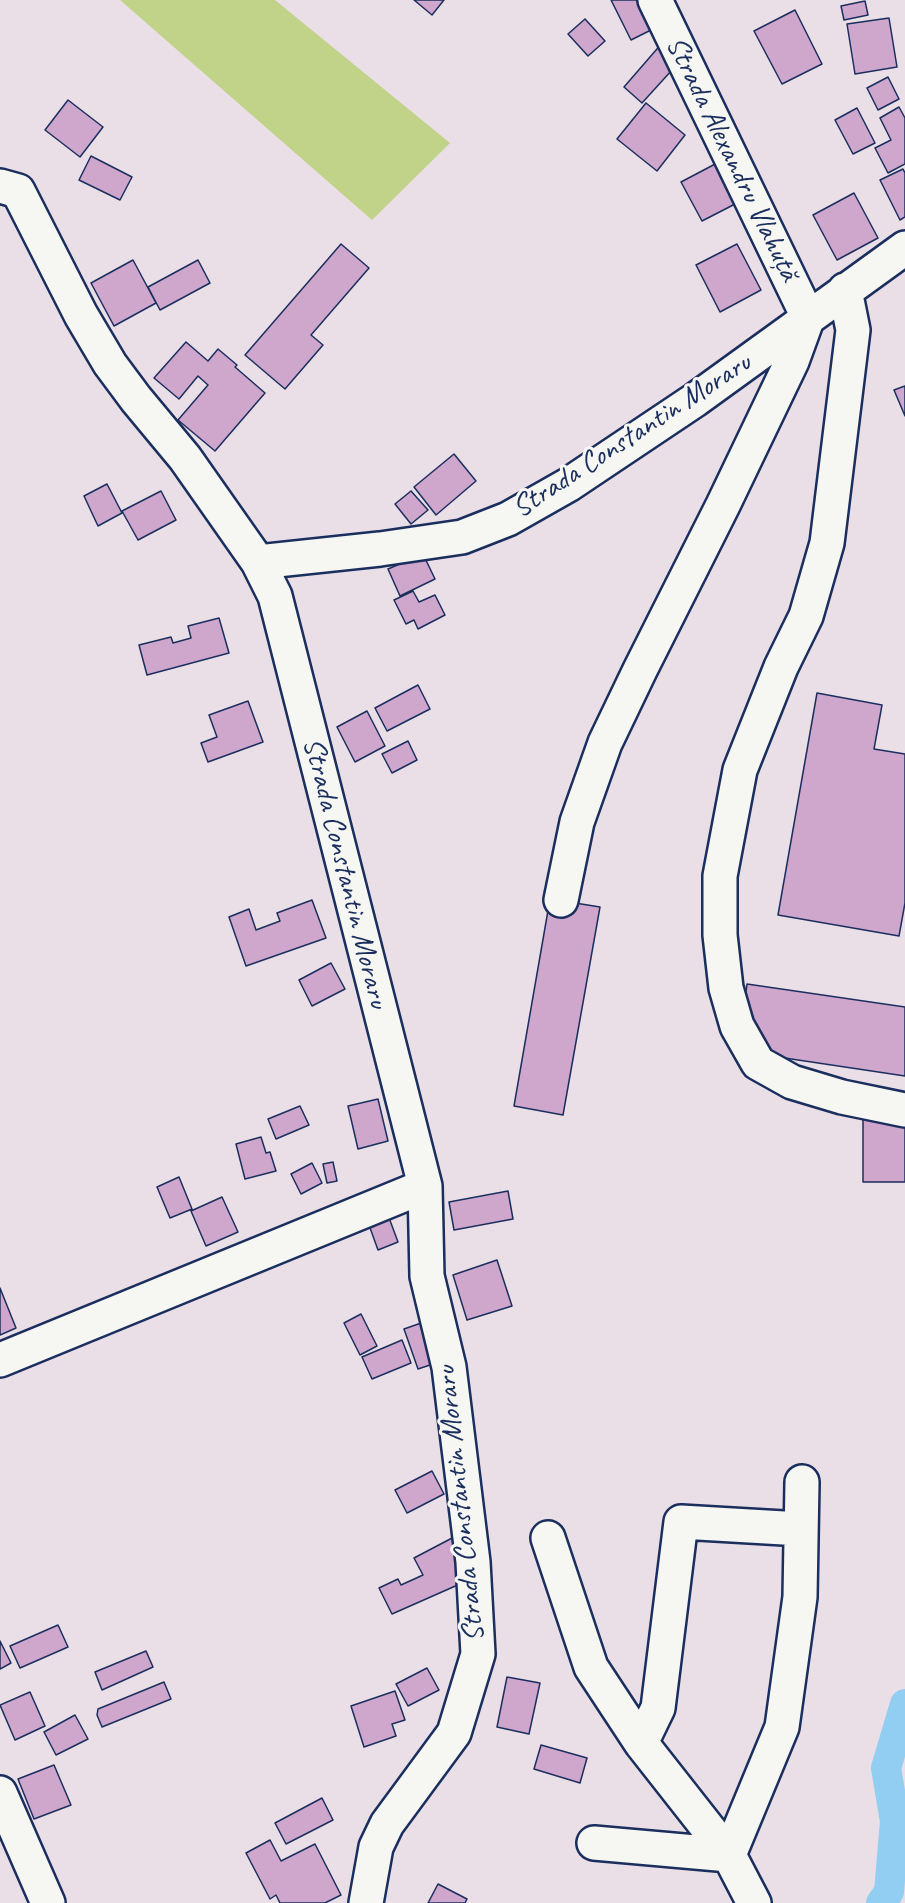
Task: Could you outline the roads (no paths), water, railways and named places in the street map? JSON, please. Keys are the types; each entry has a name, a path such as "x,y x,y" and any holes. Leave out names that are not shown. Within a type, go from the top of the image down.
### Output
{"street":[{"name":"Strada Alexandru Vlahuță","path":"655,0 808,317"},
{"name":"Strada Constantin Moraru","path":"0,186 18,191 81,315 110,364 185,458 258,562 275,596 425,1186 427,1276 448,1367 473,1562 478,1654 454,1733 387,1824 376,1847 366,1903"},
{"name":"Strada Constantin Moraru","path":"258,562 380,549 462,537 508,519 568,485 695,399 905,248"},
{"path":"845,290 853,330 827,543 806,616 781,667 740,770 720,876 720,935 726,988 737,1026 758,1063 792,1082 842,1097 905,1110"},
{"path":"561,900 577,822 605,743 792,361 808,317"},
{"path":"0,1359 425,1186"},
{"path":"729,1855 782,1727 800,1597 802,1482"},
{"path":"641,1743 658,1708 681,1522 801,1529"},
{"path":"549,1538 591,1666 641,1743 729,1855 754,1903"},
{"path":"0,1793 48,1903"},
{"path":"594,1843 729,1855"}],"waterway":[{"path":"881,1903 889,1892 895,1821 886,1768 905,1704"}]}
